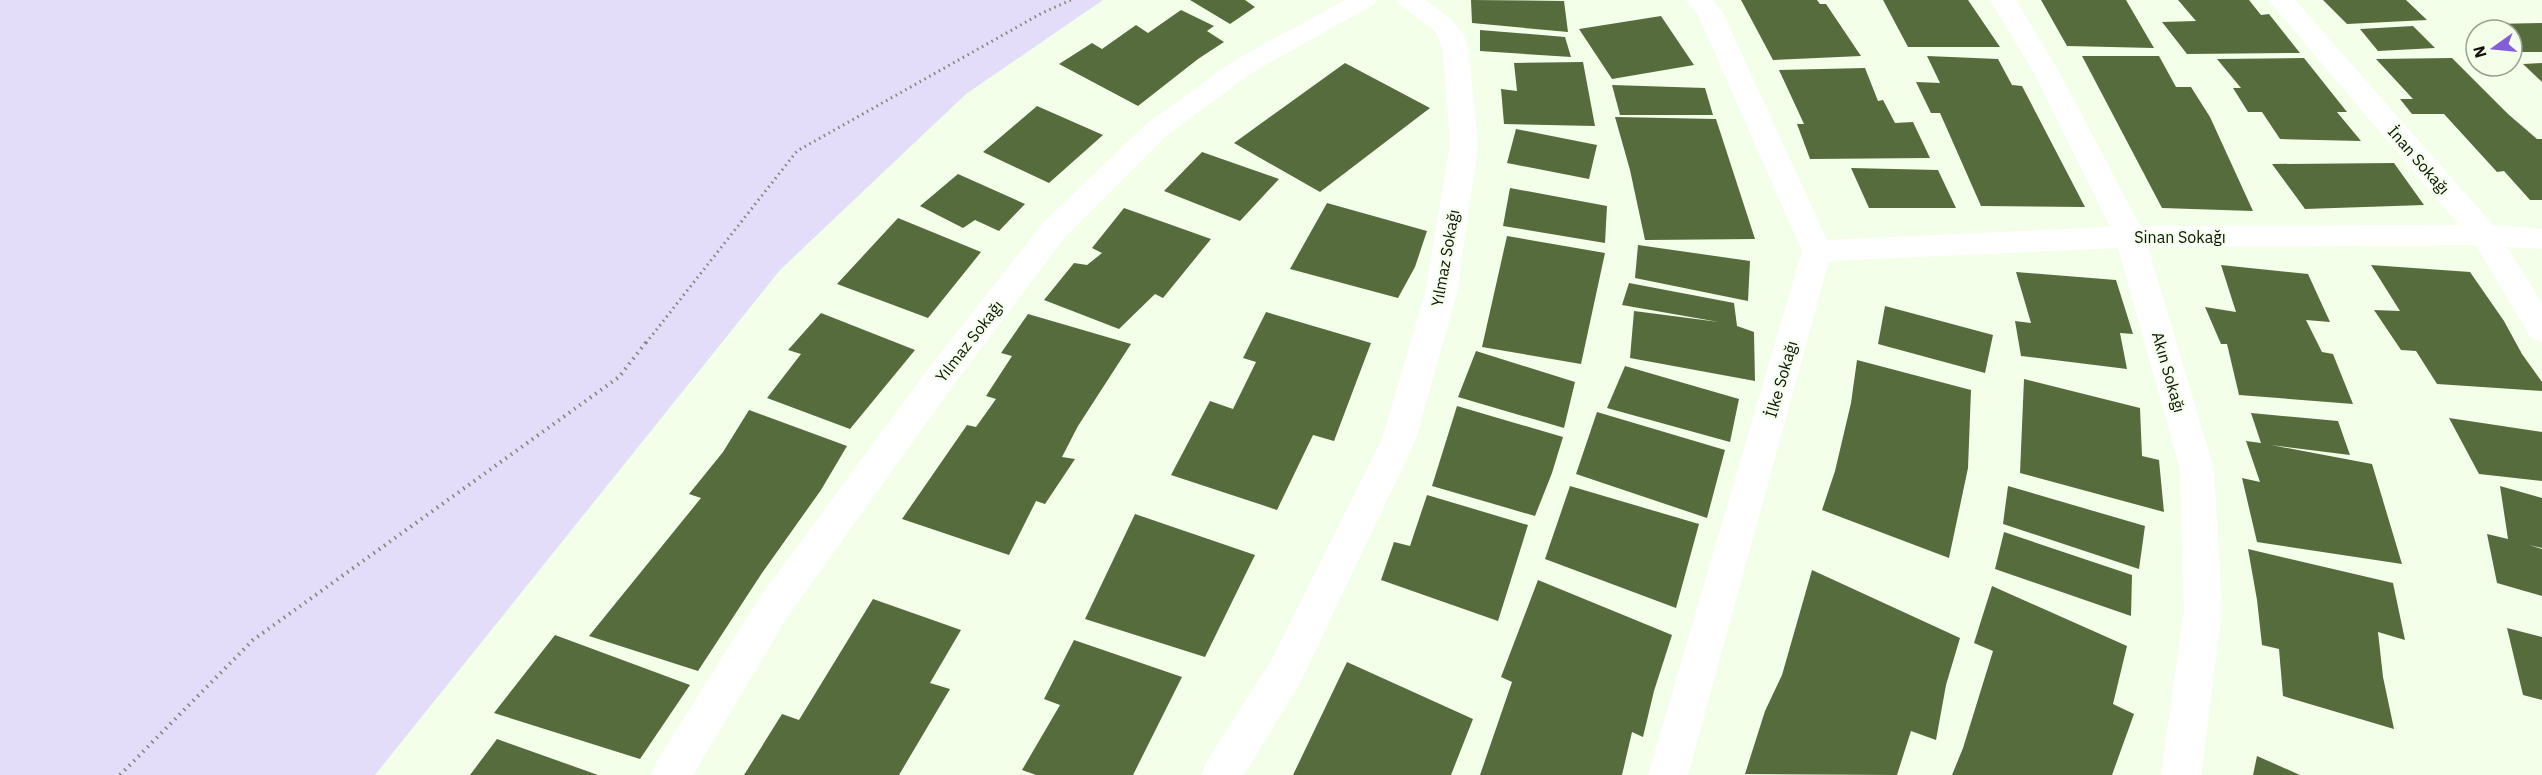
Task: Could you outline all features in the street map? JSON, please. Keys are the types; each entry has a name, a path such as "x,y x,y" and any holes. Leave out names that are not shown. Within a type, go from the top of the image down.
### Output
{"street":[{"name":"Yılmaz Sokağı","path":"671,775 774,608 940,378 1054,231 1155,131 1245,66 1364,0"},
{"name":"Yılmaz Sokağı","path":"1221,775 1286,671 1399,439 1441,293 1464,145 1456,52 1450,35 1442,24 1409,0"},
{"path":"1699,0 1710,13 1817,251"},
{"name":"Akın Sokağı","path":"2003,0 2048,75 2130,237 2198,469 2203,611 2181,775"},
{"name":"İnan Sokağı","path":"2282,0 2485,235 2542,330"},
{"name":"Sinan Sokağı","path":"1817,251 2130,237 2485,235 2542,239"},
{"name":"İlke Sokağı","path":"1668,775 1817,251"}],"path":[{"path":"120,775 253,640 619,377 797,151 1042,13 1071,0"}],"shaded area":[{"path":"0,0 1103,0 966,94 780,270 375,775 0,775"}],"building":[{"path":"1190,0 1245,0 1255,7 1230,24"},
{"path":"1471,0 1564,1 1568,32 1472,23"},
{"path":"1741,0 1817,0 1820,4 1826,4 1861,56 1773,60"},
{"path":"1883,0 1968,0 2000,47 1908,47"},
{"path":"2041,0 2126,0 2154,48 2067,46"},
{"path":"2178,0 2249,0 2261,15 2269,14 2300,53 2187,54 2162,22 2196,21"},
{"path":"2323,0 2406,0 2427,20 2347,24"},
{"path":"1181,10 1214,26 1207,31 1224,42 1198,59 1138,106 1059,64 1092,43 1102,49 1136,25 1148,33"},
{"path":"1661,16 1694,65 1612,79 1579,29"},
{"path":"2524,23 2542,23 2542,52 2524,52"},
{"path":"2413,26 2435,48 2378,51 2360,29"},
{"path":"1480,30 1565,37 1571,57 1480,51"},
{"path":"1927,56 1998,59 2012,85 2022,86 2085,207 1981,206 1940,113 1931,113 1916,82 1940,83"},
{"path":"2082,56 2159,56 2176,87 2191,87 2210,117 2253,211 2162,208"},
{"path":"2304,58 2347,112 2337,112 2361,141 2280,139 2262,112 2248,112 2233,88 2241,88 2217,59"},
{"path":"2452,58 2464,70 2464,78 2472,78 2508,114 2537,139 2542,139 2542,200 2530,200 2504,171 2497,172 2444,114 2412,114 2400,99 2413,99 2376,59"},
{"path":"1583,62 1595,126 1504,124 1501,89 1517,91 1514,63"},
{"path":"1345,63 1430,108 1320,192 1234,143"},
{"path":"2542,63 2542,82 2524,65"},
{"path":"1865,68 1878,101 1883,100 1895,123 1913,122 1930,158 1810,159 1797,124 1804,124 1779,70"},
{"path":"1612,85 1705,88 1713,115 1620,115"},
{"path":"1037,106 1103,135 1049,183 983,152"},
{"path":"1615,117 1716,119 1755,239 1645,240 1630,170"},
{"path":"1516,129 1597,145 1589,179 1507,163"},
{"path":"1202,152 1279,179 1240,221 1164,191"},
{"path":"2394,163 2424,205 2305,209 2272,164"},
{"path":"1851,168 1938,170 1956,208 1869,208"},
{"path":"958,174 1025,204 999,231 975,220 963,228 920,206"},
{"path":"1510,188 1607,206 1605,243 1503,226"},
{"path":"1327,203 1427,231 1415,267 1398,298 1290,269"},
{"path":"1124,208 1211,239 1163,298 1155,294 1119,329 1044,300 1074,263 1087,265 1102,253 1092,248"},
{"path":"898,218 981,252 928,318 837,284"},
{"path":"1507,236 1605,253 1581,364 1482,347"},
{"path":"1638,245 1750,261 1748,301 1635,278"},
{"path":"2221,265 2308,274 2330,322 2306,320 2322,352 2333,354 2353,404 2239,395 2227,344 2221,344 2205,307 2236,312"},
{"path":"2371,265 2470,272 2542,382 2542,391 2437,384 2416,351 2401,350 2374,310 2400,311"},
{"path":"2016,272 2116,280 2133,334 2120,333 2127,369 2021,356 2015,321 2031,323"},
{"path":"1629,283 1734,303 1737,326 1754,332 1755,381 1630,358 1634,311 1719,322 1622,305"},
{"path":"1885,306 1993,335 1985,373 1878,344"},
{"path":"1266,312 1371,343 1334,441 1313,435 1277,510 1171,475 1210,401 1233,409 1256,362 1243,358"},
{"path":"821,313 915,350 850,429 767,398 801,354 788,350"},
{"path":"1028,314 1131,344 1078,426 1062,457 1075,459 1045,504 1036,501 1009,555 902,519 967,425 976,427 996,399 986,396 1012,356 1001,353"},
{"path":"1476,351 1575,382 1564,428 1458,397"},
{"path":"1857,360 1971,390 1968,468 1949,558 1822,510 1835,471 1851,403"},
{"path":"1625,366 1739,399 1730,442 1607,408"},
{"path":"2024,379 2140,408 2142,456 2159,460 2164,512 2020,473"},
{"path":"1457,406 1563,437 1535,516 1432,486"},
{"path":"749,410 847,446 821,490 762,573 698,671 589,636 701,498 689,494 723,452"},
{"path":"1597,412 1725,450 1707,518 1576,474"},
{"path":"2251,413 2338,421 2350,455 2271,445 2372,464 2402,564 2257,542 2242,478 2260,482 2246,441 2261,443"},
{"path":"2449,418 2542,432 2542,481 2479,474"},
{"path":"1570,486 1699,524 1676,608 1545,559"},
{"path":"2008,486 2145,526 2139,569 2003,524"},
{"path":"2500,486 2542,498 2542,548 2529,545 2542,549 2542,596 2497,583 2487,534 2508,539"},
{"path":"1427,495 1528,525 1498,621 1381,580 1394,542 1410,546"},
{"path":"1135,514 1255,555 1205,657 1085,619"},
{"path":"2004,532 2132,575 2131,616 1995,569"},
{"path":"2248,549 2393,583 2405,640 2378,632 2383,677 2394,729 2283,696 2279,649 2262,645"},
{"path":"1812,570 1960,638 1946,685 1936,740 1911,731 1897,775 1745,774 1765,711 1782,675"},
{"path":"1538,580 1672,635 1654,691 1643,737 1632,732 1622,775 1480,775 1512,682 1501,677"},
{"path":"1992,586 2127,646 2113,704 2134,714 2112,775 1952,775 1963,748 1993,651 1974,643"},
{"path":"873,599 961,630 930,683 950,689 899,775 744,775 782,714 799,720"},
{"path":"2507,628 2542,637 2542,700 2523,695"},
{"path":"555,635 690,685 640,759 494,713"},
{"path":"1074,640 1182,677 1133,775 1036,775 1022,770 1060,705 1044,699"},
{"path":"1347,662 1473,719 1451,775 1293,775"},
{"path":"497,739 598,775 470,775"},
{"path":"2257,756 2300,775 2253,775"}]}
